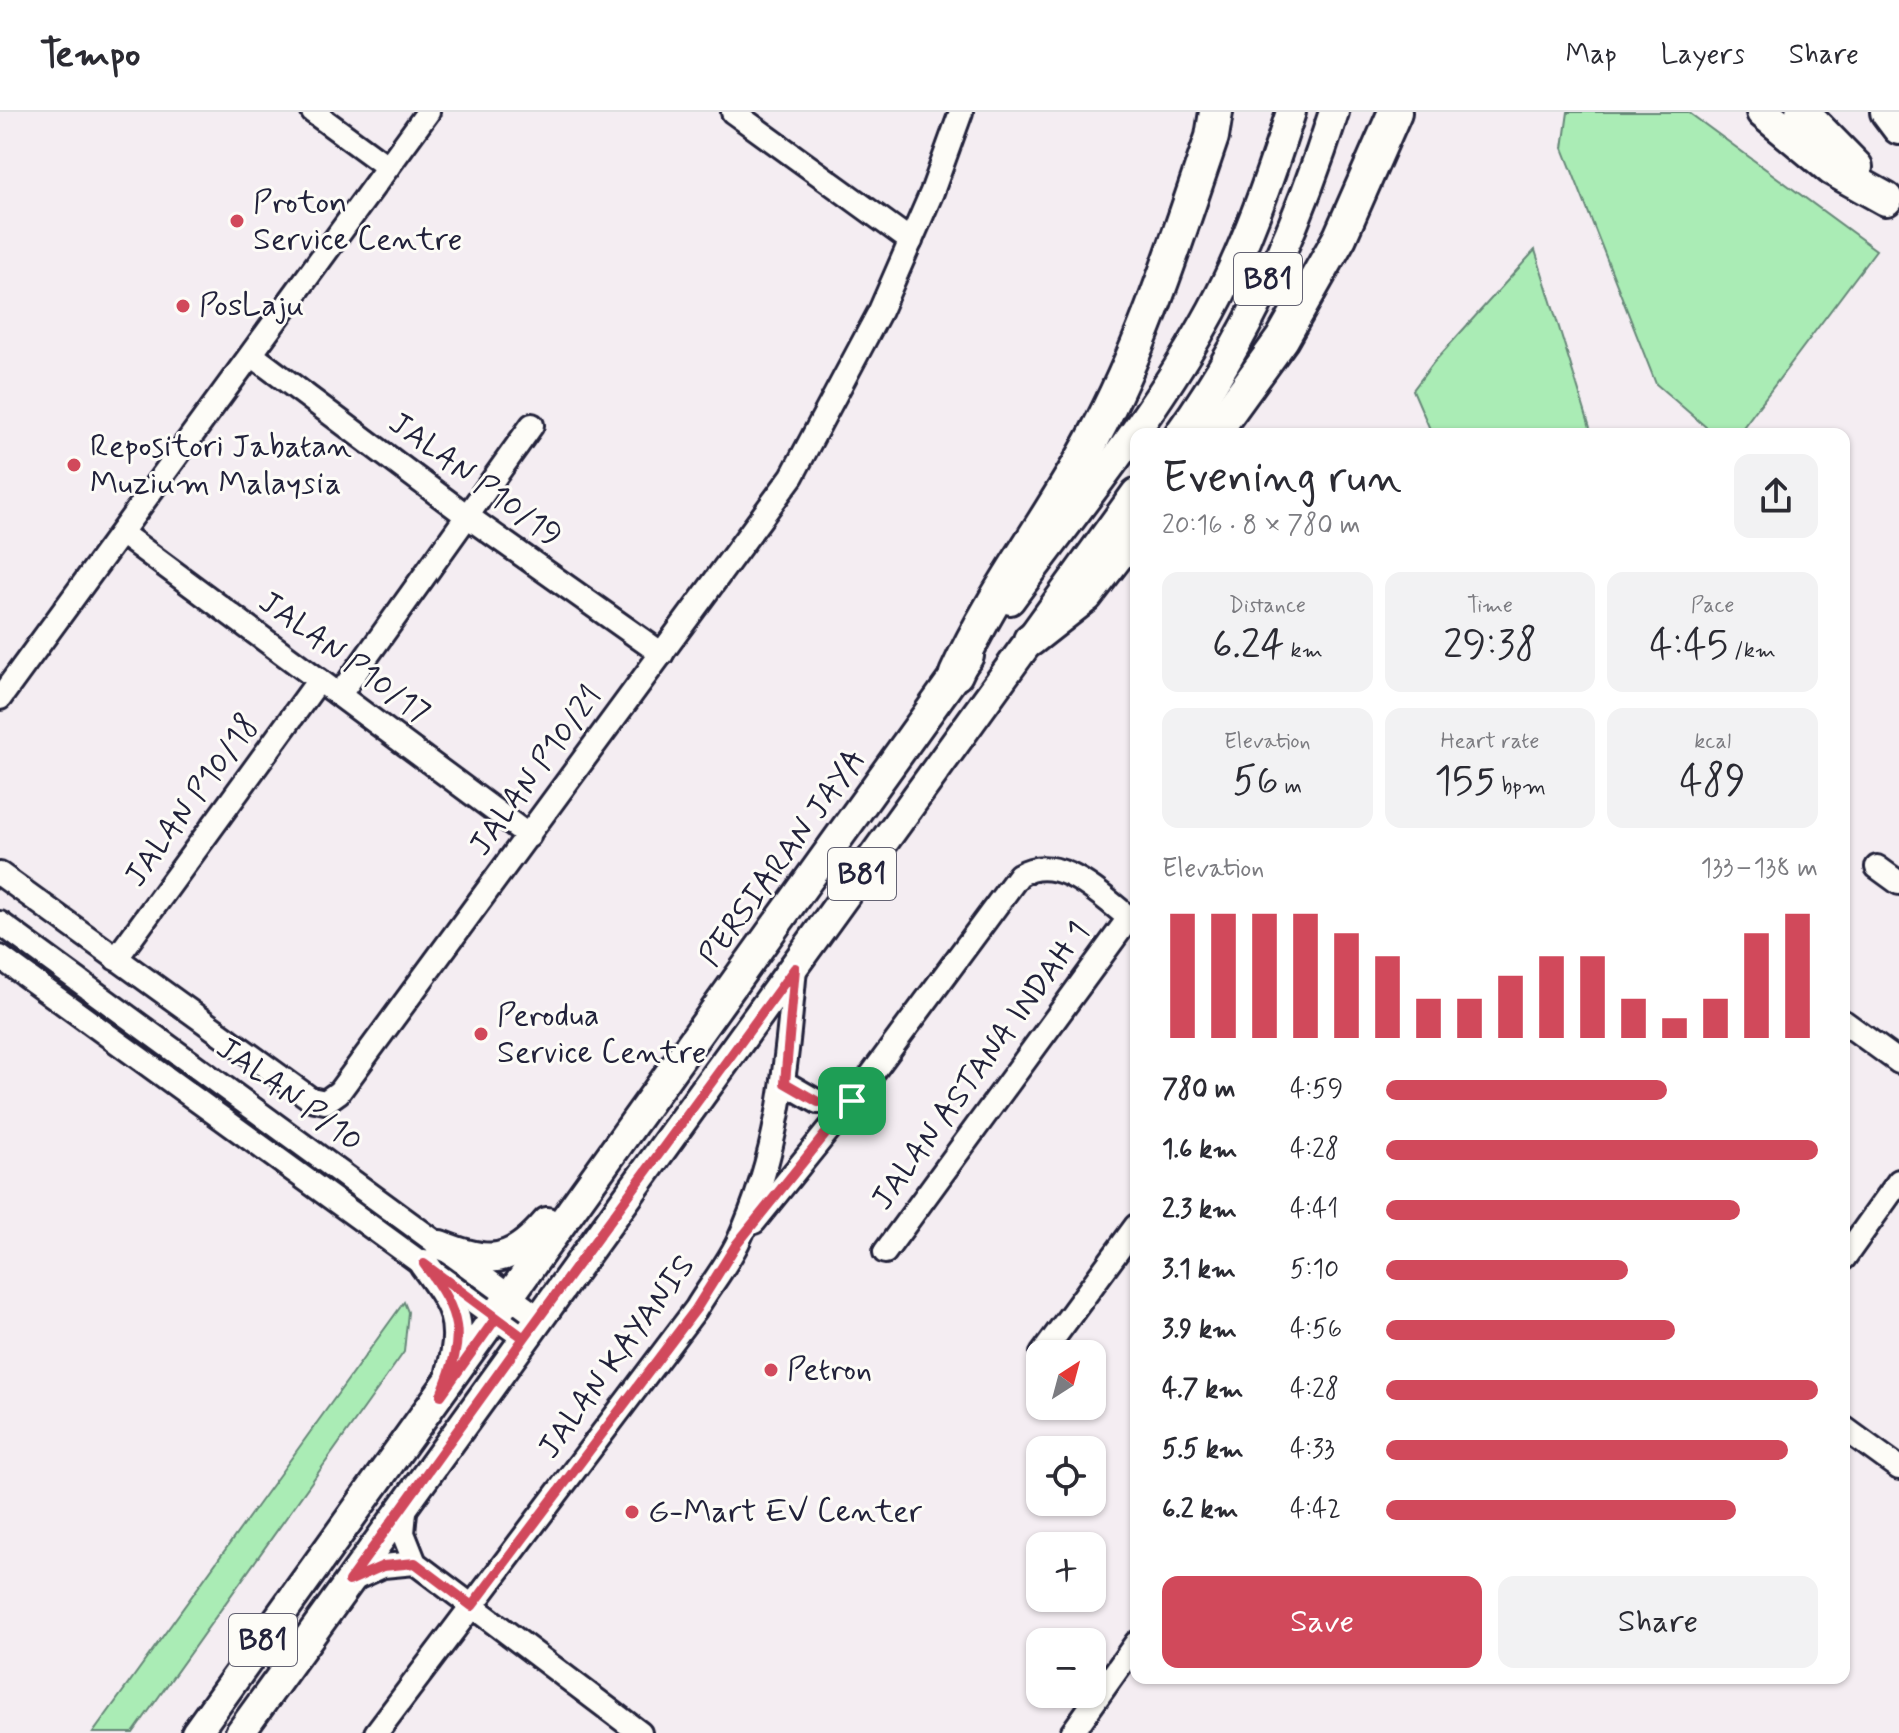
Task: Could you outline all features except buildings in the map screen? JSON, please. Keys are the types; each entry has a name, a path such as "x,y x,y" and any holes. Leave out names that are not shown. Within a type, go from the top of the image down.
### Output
{"highway":[{"path":"956,674 979,622 1023,559 1064,491 1137,350 1207,151 1216,112"},
{"path":"1217,428 1282,339 1340,237 1395,112"},
{"path":"1763,112 1832,169 1892,206"},
{"path":"1802,112 1892,206"},
{"path":"1887,112 1899,128"},
{"path":"1030,640 1086,596 1130,539"}],"main road":[{"name":"PERSIARAN JAYA","path":"1135,428 1162,391 1212,309 1260,208 1291,112"},
{"name":"B81","path":"1183,428 1257,302 1291,231 1334,112"},
{"name":"PERSIARAN JAYA","path":"196,1733 1130,435"},
{"name":"B81","path":"240,1733 1130,501"},
{"path":"441,1395 455,1357 458,1325 432,1254 486,1260 505,1257 527,1245 650,1098"}],"street":[{"path":"313,112 388,167"},
{"path":"0,698 428,112"},
{"path":"733,112 911,241"},
{"name":"JALAN P10/21","path":"0,874 311,1099 325,1102 339,1092 792,476 880,311 961,112"},
{"name":"JALAN P10/19","path":"252,355 467,516 662,654"},
{"path":"340,694 532,425"},
{"name":"JALAN P10/17","path":"121,533 529,836"},
{"name":"JALAN P10/18","path":"116,959 319,680"},
{"path":"736,1245 852,1101 1019,875 1044,866 1063,870 1130,919"},
{"path":"1877,867 1899,883"},
{"name":"JALAN P/10","path":"0,923 532,1328"},
{"name":"JALAN ASTANA INDAH 1","path":"885,1252 1130,925"},
{"name":"JALAN P/10","path":"0,957 432,1254"},
{"name":"JALAN KAYANIS","path":"376,1733 696,1309 736,1245 769,1160 785,1083 795,968"},
{"path":"1850,1026 1899,1062"},
{"path":"785,1083 818,1102 852,1101"},
{"path":"1853,1226 1899,1181"},
{"path":"1052,1340 1130,1234"},
{"path":"1850,1432 1899,1468"},
{"path":"406,1501 403,1533 415,1563 640,1733"},
{"path":"349,1581 383,1566 415,1563"},
{"path":"1072,1733 1130,1651"}],"green space":[{"path":"1568,112 1688,112 1876,250 1742,428 1707,428 1656,384 1563,148"},
{"path":"1535,250 1590,428 1429,428 1413,390 1434,362"},
{"path":"404,1302 408,1312 404,1352 133,1733 93,1733"}],"place":[{"name":"Proton Service Centre","path":"237,221"},
{"name":"PosLaju","path":"183,306"},
{"name":"Repositori Jabatan Muzium Malaysia","path":"74,465"},
{"name":"Perodua Service Centre","path":"481,1034"},
{"name":"Petron","path":"771,1370"},
{"name":"G-Mart EV Center","path":"632,1512"}],"route":[{"path":"852,1101 736,1245 696,1309 472,1606 415,1563 398,1562 383,1566 349,1581 524,1338 496,1318 441,1395 459,1341 458,1325 449,1298 424,1264 524,1338 795,968 785,1083 801,1095 818,1102 835,1104 852,1101"}]}
